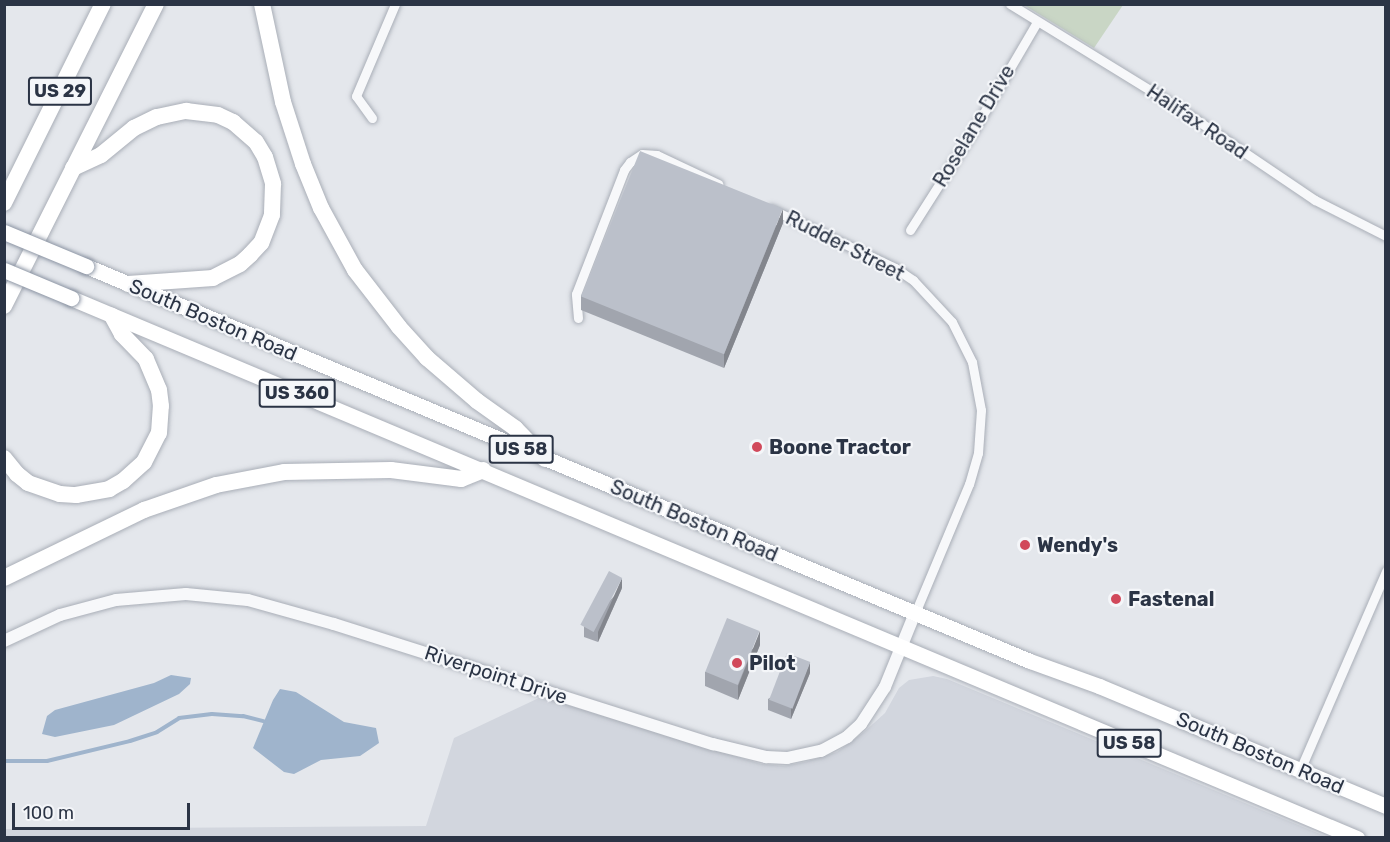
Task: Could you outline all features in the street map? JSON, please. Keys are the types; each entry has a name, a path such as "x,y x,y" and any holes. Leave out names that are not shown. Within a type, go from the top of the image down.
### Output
{"highway":[{"name":"US 29","path":"4,203 103,4"},
{"name":"US 29","path":"4,306 156,4"},
{"path":"262,4 280,91 303,164 321,208 355,270 399,327 427,358 477,401 515,428 544,459"},
{"path":"73,168 101,155 134,128 157,117 186,111 202,111 233,122 256,142 265,157 273,184 272,215 261,243 250,255 240,264 213,278 128,284"},
{"name":"South Boston Road","path":"4,232 544,459 1386,806"},
{"name":"South Boston Road","path":"4,270 1357,837"},
{"path":"4,458 16,474 28,483 40,489 76,495 108,489 123,481 144,462 159,433 161,406 159,390 146,359 122,334 112,316"},
{"name":"US 58","path":"4,578 144,510 216,484 294,472 391,470 461,479 483,470"}],"street":[{"path":"372,118 356,96 395,4"},
{"name":"Halifax Road","path":"1011,4 1179,108 1315,200 1386,236"},
{"name":"Roselane Drive","path":"910,230 975,128 1037,22"},
{"path":"578,318 576,294 624,170 630,162 642,154 657,155 731,189"},
{"name":"Rudder Street","path":"762,204 896,268 913,280 952,322 972,362 981,410 978,453 969,484 915,613"},
{"path":"1300,770 1386,571"},
{"name":"Riverpoint Drive","path":"4,641 60,615 116,600 186,594 248,600 324,621 713,744 766,757 787,758 821,751 847,737 861,724 885,687 915,613"}],"shaded area":[{"path":"933,676 947,679 1327,837 5,838 4,829 426,826 454,738 541,697 761,764 784,766 837,752 885,713 899,688 909,680"}],"green space":[{"path":"1024,5 1123,5 1094,48"}],"water":[{"path":"171,675 191,678 190,684 179,694 114,725 55,737 42,734 47,716 55,710 154,683"},
{"path":"280,689 296,692 344,722 376,728 379,743 360,756 321,760 294,774 284,772 253,748"}],"building":[{"path":"640,151 783,209 724,354 581,297"},
{"path":"609,571 622,578 594,632 580,625"},
{"path":"727,618 759,631 738,685 705,672"},
{"name":"Pilot","path":"787,653 810,662 792,709 769,700"}],"waterway":[{"path":"4,761 47,761 130,741 157,732 179,718 212,714 243,716 263,721"}],"place":[{"name":"Boone Tractor","path":"757,447"},
{"name":"Wendy's","path":"1025,545"},
{"name":"Fastenal","path":"1116,599"},
{"name":"Pilot","path":"737,663"}]}
